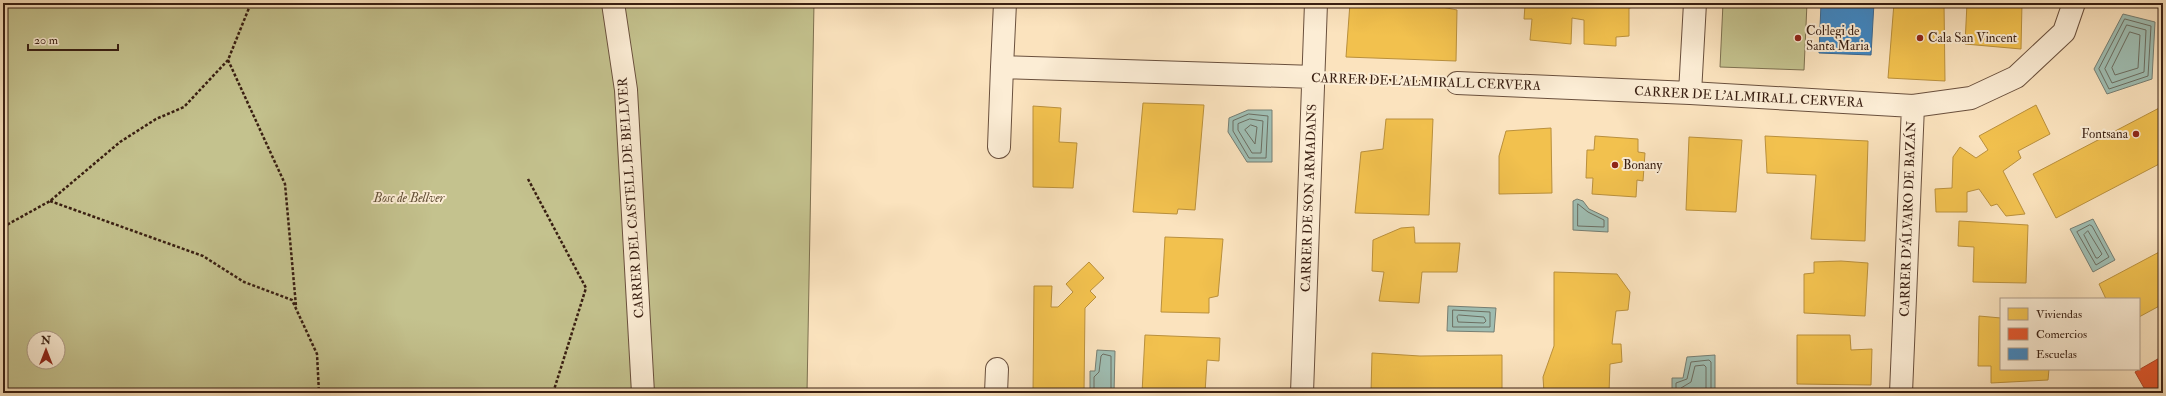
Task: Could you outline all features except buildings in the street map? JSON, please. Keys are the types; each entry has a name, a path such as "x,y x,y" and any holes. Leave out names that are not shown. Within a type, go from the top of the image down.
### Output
{"street":[{"name":"CARRER DEL CASTELL DE BELLVER","path":"613,3 626,90 644,393"},
{"path":"998,147 1005,3"},
{"name":"CARRER DE SON ARMADANS","path":"1302,393 1316,3"},
{"path":"1690,93 1695,3"},
{"name":"CARRER D'ÁLVARO DE BAZÁN","path":"1901,393 1912,106 1971,98 2016,77 2064,32 2074,3"},
{"name":"CARRER DE L'ALMIRALL CERVERA","path":"1002,67 1314,77"},
{"name":"CARRER DE L'ALMIRALL CERVERA","path":"1456,83 1690,93 1912,106"},
{"path":"996,393 997,369"}],"path":[{"path":"3,227 50,201 120,142 156,119 184,107 228,60 251,3"},
{"path":"228,60 285,184 296,309"},
{"name":"CARRER DE L'ALMIRALL CERVERA","path":"1314,77 1456,83"},
{"path":"528,179 586,288 553,393"},
{"path":"50,201 203,256 244,282 292,300 317,354 318,393"}],"green space":[{"name":"Bosc de Bellver","path":"3,3 814,3 807,393 3,393"},
{"path":"1723,3 1807,3 1804,70 1720,67"}],"water":[{"path":"2123,14 2155,22 2152,79 2107,94 2094,69"},
{"path":"1248,110 1272,110 1272,162 1247,162 1228,132 1229,118"},
{"path":"1577,199 1583,201 1589,209 1608,218 1608,232 1573,230 1573,201"},
{"path":"2093,219 2115,260 2093,272 2070,229"},
{"path":"1448,306 1496,308 1494,332 1447,331"},
{"path":"1097,350 1115,351 1114,393 1090,392 1090,371 1095,371"},
{"path":"1715,355 1715,393 1672,393 1672,378 1683,378 1687,357"}],"place":[{"name":"Col·legi de Santa Maria","path":"1798,38"},
{"name":"Cala San Vincent","path":"1920,38"},
{"name":"Fontsana","path":"2136,134"},
{"name":"Bonany","path":"1615,165"}]}
